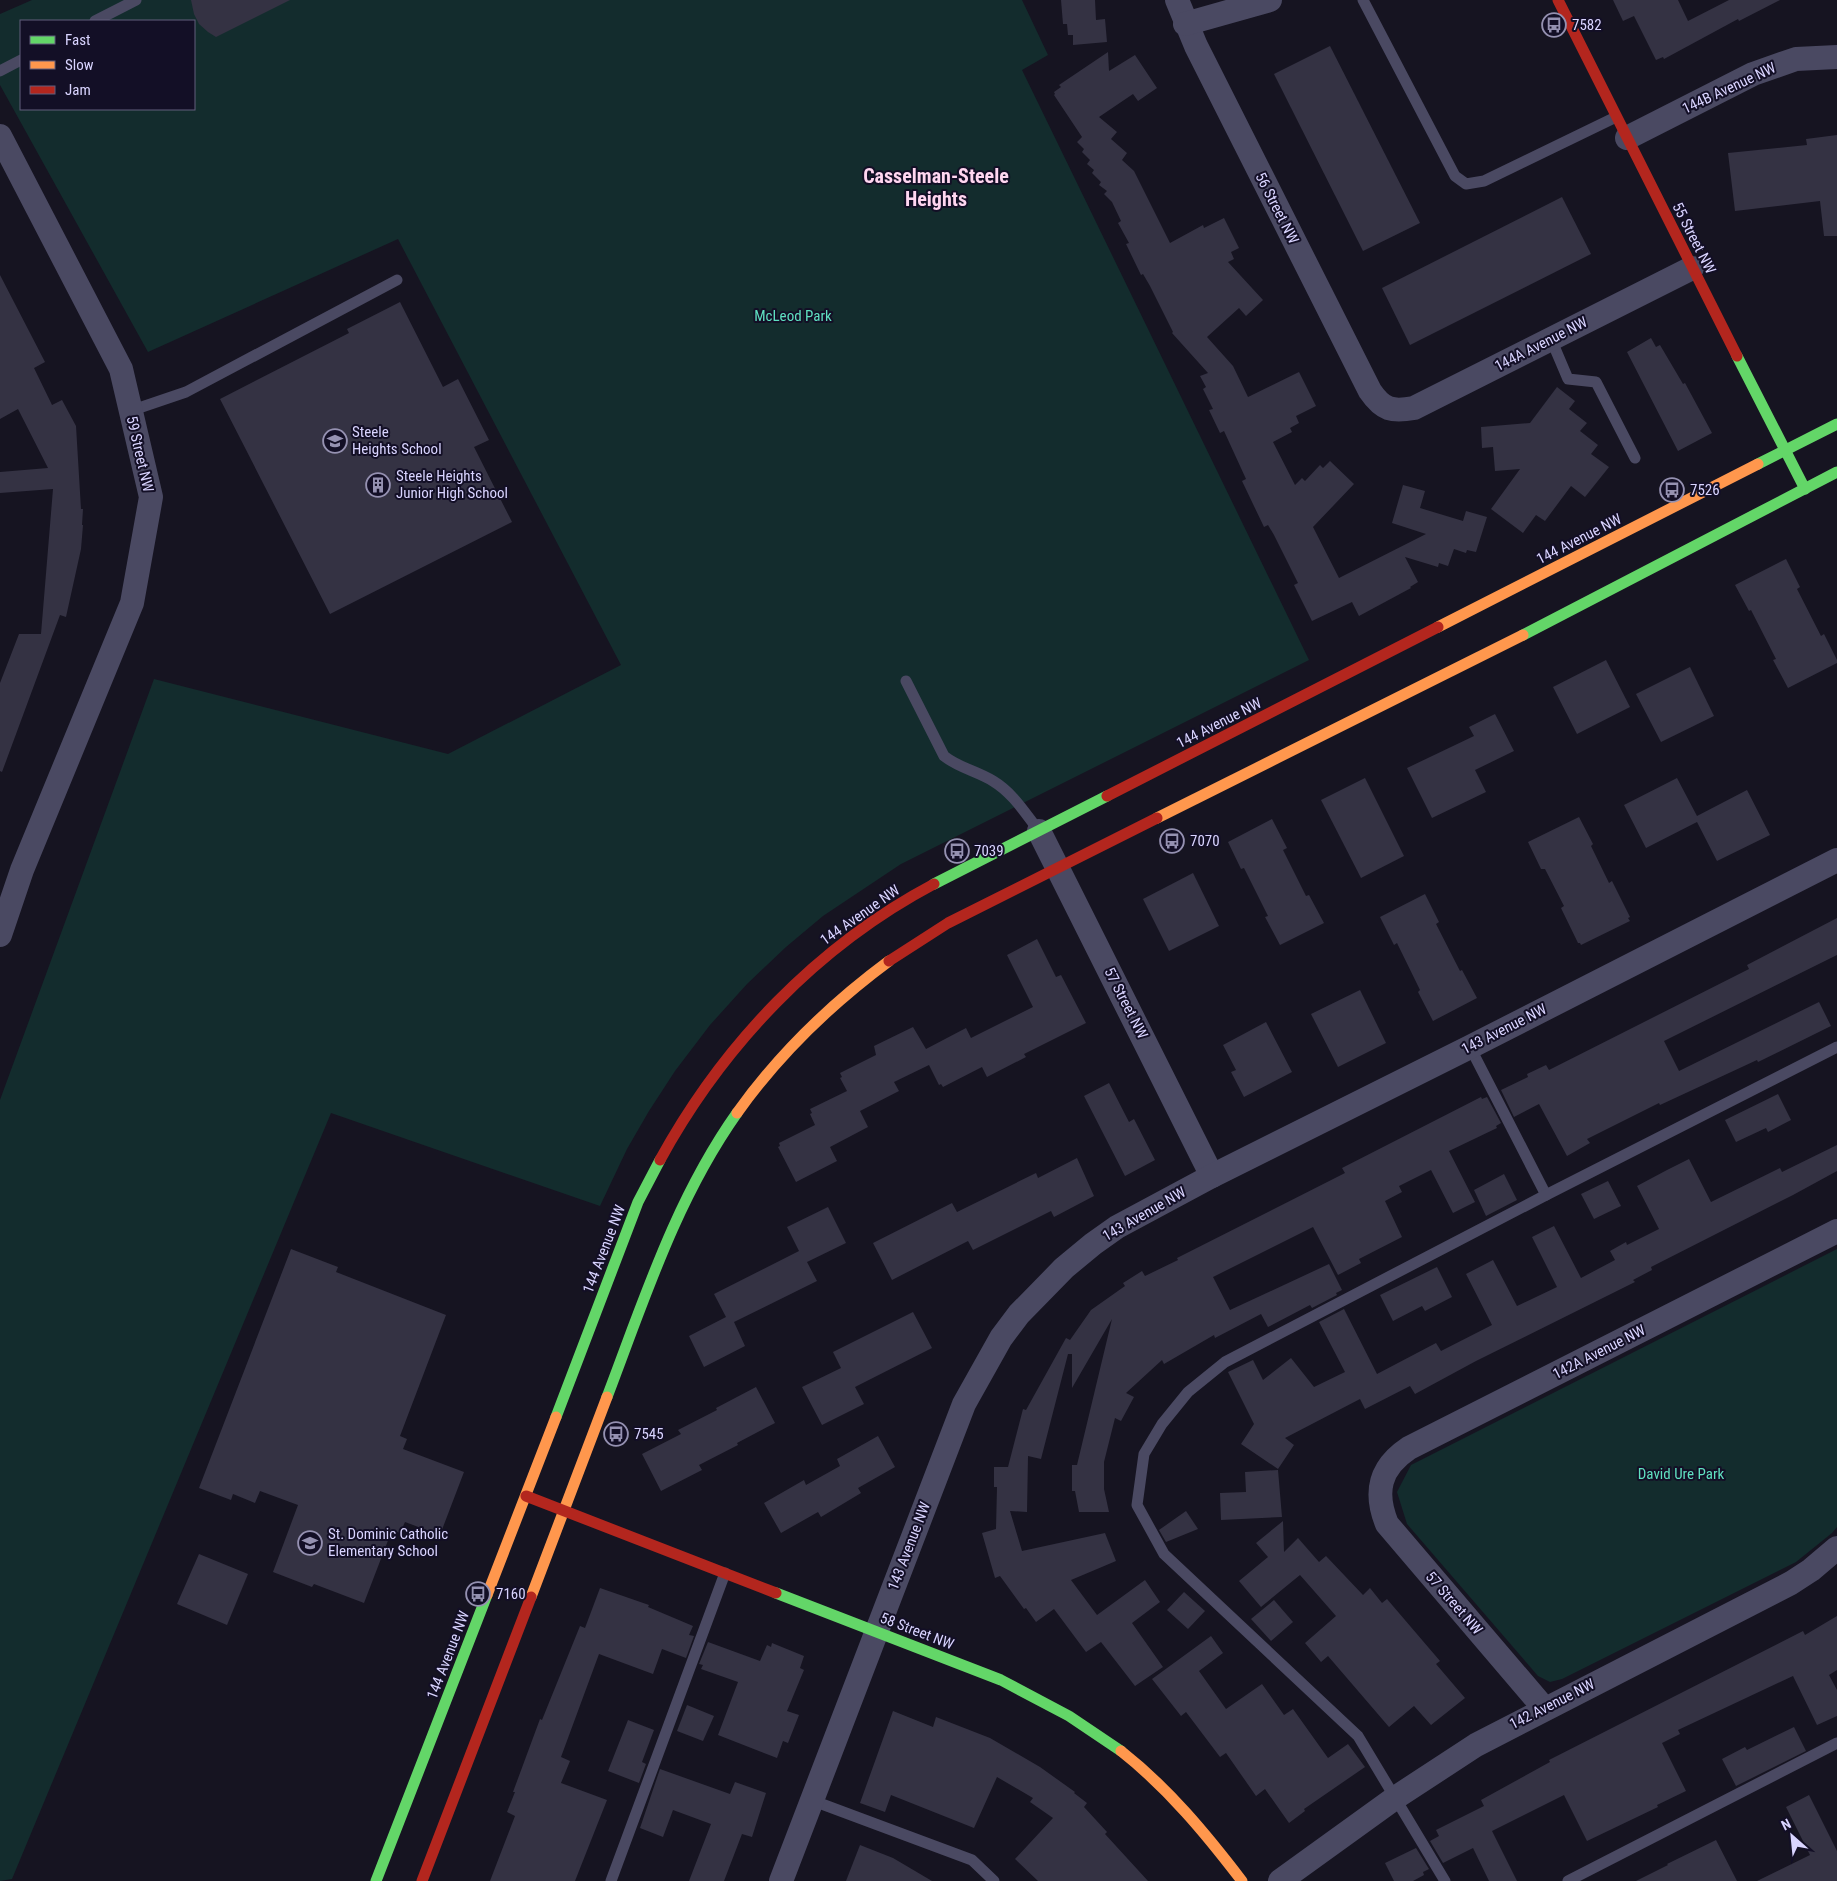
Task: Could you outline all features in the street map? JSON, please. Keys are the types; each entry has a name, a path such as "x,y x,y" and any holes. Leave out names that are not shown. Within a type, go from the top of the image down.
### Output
{"street":[{"name":"56 Street NW","path":"1177,0 1186,24 1370,391 1377,402 1388,409"},
{"path":"1186,24 1270,0"},
{"name":"55 Street NW","path":"1558,0 1805,489"},
{"name":"144B Avenue NW","path":"1627,138 1753,74 1796,59 1837,57"},
{"name":"59 Street NW","path":"0,136 121,369 150,497 132,603 22,870 0,935"},
{"name":"144A Avenue NW","path":"1388,409 1414,408 1692,268"},
{"name":"144 Avenue NW","path":"376,1881 638,1202 678,1129 713,1078 751,1030 803,977 854,934 894,907 932,885 1837,424"},
{"path":"422,1881 652,1279 682,1207 727,1127 759,1083 810,1027 853,988 892,958 948,923 1487,654 1837,472"},
{"name":"57 Street NW","path":"1039,831 1212,1176"},
{"name":"143 Avenue NW","path":"781,1881 964,1404 1001,1338 1040,1290 1093,1244 1138,1215 1837,860"},
{"name":"142A Avenue NW","path":"1380,1491 1382,1480 1389,1466 1400,1454 1409,1448 1837,1231"},
{"name":"57 Street NW","path":"1380,1491 1382,1511 1387,1524 1397,1538 1544,1708"},
{"name":"58 Street NW","path":"526,1496 1006,1682 1054,1707 1119,1750 1151,1776 1183,1808 1242,1881"},
{"name":"142 Avenue NW","path":"1280,1881 1395,1798 1476,1744 1791,1582 1811,1570 1837,1548"}],"lane":[{"path":"98,20 136,0"},
{"path":"1363,0 1455,176 1466,184 1484,181 1616,116"},
{"path":"0,71 20,61"},
{"path":"130,411 186,392 397,280"},
{"path":"1551,339 1568,379 1596,382 1635,458"},
{"path":"906,681 944,756 952,762 994,781 1006,790 1039,831"},
{"path":"1470,1047 1546,1195"},
{"path":"1445,1881 1358,1736 1164,1554 1137,1505 1144,1454 1162,1424 1188,1392 1225,1362 1546,1195 1837,1047"},
{"path":"611,1881 725,1572"},
{"path":"1568,1881 1837,1743"},
{"path":"811,1800 972,1860 994,1881"}],"green space":[{"name":"McLeod Park","path":"32,0 1022,0 1048,55 1022,70 1309,660 901,864 823,916 786,947 747,984 710,1025 675,1071 649,1111 627,1149 600,1206 331,1113 12,1879 0,1881 0,1100 154,679 448,754 621,665 398,239 148,352 0,85 0,14"},
{"name":"David Ure Park","path":"1837,1249 1837,1527 1796,1562 1562,1679 1550,1682 1538,1676 1407,1524 1397,1492 1411,1465"}],"building":[{"path":"191,0 290,0 216,37 199,24 194,14"},
{"path":"1061,0 1095,0 1096,20 1105,19 1107,42 1073,45 1073,35 1068,35 1067,24 1063,24"},
{"path":"1613,0 1678,0 1688,21 1729,0 1780,0 1739,21 1738,19 1664,59 1663,57 1656,60 1634,16 1623,21"},
{"path":"1330,46 1420,223 1363,251 1274,74"},
{"path":"1108,52 1109,71 1135,55 1157,88 1138,101 1133,94 1099,117 1117,132 1111,139 1127,153 1122,160 1134,171 1170,243 1203,225 1204,228 1224,218 1239,248 1231,252 1234,259 1228,262 1263,300 1246,316 1239,308 1207,337 1233,366 1248,397 1299,372 1316,406 1296,416 1299,423 1290,428 1292,432 1273,442 1295,485 1302,478 1305,481 1320,465 1323,468 1330,461 1354,484 1313,527 1339,578 1426,534 1392,523 1403,485 1425,491 1420,508 1463,521 1466,511 1487,517 1476,552 1467,550 1466,553 1454,549 1448,566 1439,563 1438,567 1405,557 1418,582 1411,588 1359,616 1352,602 1312,621 1294,585 1298,583 1274,535 1268,525 1264,527 1242,481 1246,479 1224,431 1220,433 1209,410 1213,409 1203,389 1206,387 1200,376 1208,373 1172,333 1150,286 1143,274 1141,275 1126,244 1129,243 1118,223 1121,221 1112,202 1104,194 1107,191 1099,185 1101,182 1092,173 1094,170 1087,164 1090,160 1082,152 1084,149 1077,142 1082,137 1054,95 1054,92 1061,87 1059,85"},
{"path":"1837,135 1837,236 1824,236 1820,201 1735,211 1728,153 1807,145 1806,139"},
{"path":"1562,197 1591,254 1410,345 1382,288"},
{"path":"0,275 45,362 34,368 52,405 62,400 76,426 81,509 83,509 81,549 66,617 60,615 2,772 0,771 0,683 19,634 41,634 53,489 0,493 0,472 48,468 18,409 0,419"},
{"name":"Steele Heights Junior High School","path":"400,302 443,387 458,379 489,440 474,447 512,522 330,614 220,399 349,333 347,329"},
{"path":"1651,338 1656,347 1660,345 1683,384 1685,383 1712,433 1678,451 1627,352"},
{"path":"1557,387 1575,401 1569,409 1587,423 1580,431 1598,445 1591,454 1609,467 1585,497 1571,486 1545,521 1536,515 1523,533 1491,509 1520,469 1495,471 1493,447 1482,448 1481,427 1530,423"},
{"path":"1786,559 1800,587 1797,589 1821,636 1824,634 1837,660 1837,663 1788,688 1773,660 1776,659 1751,610 1749,611 1735,585"},
{"path":"1606,660 1630,707 1577,734 1553,687"},
{"path":"1690,667 1714,716 1661,742 1636,694"},
{"path":"1495,714 1514,751 1475,770 1486,792 1432,818 1407,768 1474,736 1469,727"},
{"path":"1365,778 1404,856 1361,878 1321,800"},
{"path":"1677,778 1697,816 1747,790 1770,835 1717,861 1697,822 1646,848 1624,805"},
{"path":"1579,817 1593,844 1591,846 1609,883 1612,881 1630,917 1628,918 1630,921 1581,945 1578,943 1561,908 1564,906 1545,869 1541,869 1528,842"},
{"path":"1272,819 1287,848 1283,850 1306,896 1309,895 1324,923 1280,945 1265,917 1268,916 1244,868 1241,869 1228,842"},
{"path":"1193,873 1219,926 1169,951 1143,899"},
{"path":"1425,894 1439,922 1436,924 1460,971 1462,970 1477,998 1433,1021 1397,943 1394,945 1380,917"},
{"path":"1837,918 1837,955 1664,1041 1679,1071 1819,1002 1831,1026 1758,1062 1757,1060 1660,1105 1659,1103 1587,1139 1590,1143 1567,1156 1539,1104 1514,1117 1501,1090 1528,1077 1527,1074 1546,1065 1549,1070 1749,969 1747,965"},
{"path":"1037,939 1056,977 1061,975 1086,1023 1024,1054 1026,1057 987,1077 982,1067 943,1087 941,1084 939,1085 929,1065 894,1082 899,1091 860,1111 868,1127 830,1147 837,1161 796,1182 778,1147 780,1146 779,1143 815,1125 810,1109 847,1091 840,1078 842,1077 840,1073 876,1055 874,1046 913,1027 926,1049 966,1028 971,1038 1033,1007 1007,955"},
{"path":"1360,990 1386,1043 1338,1067 1311,1014"},
{"path":"1266,1022 1292,1072 1244,1097 1231,1072 1236,1070 1223,1045"},
{"path":"1109,1083 1129,1122 1134,1119 1155,1160 1125,1176 1084,1096"},
{"path":"1778,1094 1791,1120 1768,1132 1766,1128 1736,1142 1725,1120"},
{"path":"1481,1097 1482,1099 1487,1097 1501,1123 1496,1126 1497,1128 1449,1151 1475,1202 1453,1213 1431,1170 1399,1186 1402,1192 1385,1201 1402,1237 1359,1259 1361,1263 1338,1275 1313,1227 1213,1277 1230,1310 1329,1264 1342,1290 1336,1293 1337,1295 1312,1308 1310,1305 1268,1327 1261,1314 1215,1338 1214,1335 1164,1364 1162,1360 1126,1393 1134,1397 1121,1421 1115,1418 1104,1462 1104,1489 1109,1512 1079,1512 1075,1491 1072,1491 1072,1465 1077,1465 1112,1319 1072,1388 1072,1354 1068,1354 1041,1459 1028,1456 1027,1512 1010,1511 1022,1551 1105,1533 1116,1561 1071,1580 1097,1615 1145,1580 1160,1602 1132,1623 1163,1667 1135,1686 1101,1642 1086,1652 1054,1609 1036,1622 1000,1576 995,1578 982,1533 996,1529 997,1487 994,1487 994,1467 1008,1467 1023,1409 1026,1410 1066,1338 1070,1340 1091,1310 1125,1286 1123,1283 1142,1271 1145,1276 1178,1260 1177,1258 1345,1173 1342,1168"},
{"path":"1837,1145 1837,1171 1651,1267 1652,1270 1633,1280 1635,1282 1476,1361 1415,1394 1410,1386 1365,1409 1360,1399 1285,1438 1294,1445 1278,1469 1241,1444 1254,1424 1228,1372 1253,1360 1263,1380 1291,1358 1314,1387 1345,1372 1319,1322 1344,1309 1377,1374 1436,1343 1441,1351 1492,1325 1466,1274 1493,1260 1517,1306 1557,1287 1532,1237 1554,1226 1581,1278 1615,1260 1610,1251 1626,1242 1627,1245 1659,1229 1637,1186 1667,1170 1689,1159 1711,1202 1780,1168 1782,1172"},
{"path":"1077,1158 1094,1196 1054,1217 1051,1211 973,1250 968,1241 892,1280 873,1243 952,1203 957,1212 1036,1173 1038,1178"},
{"path":"1504,1174 1517,1200 1486,1216 1474,1190"},
{"path":"1608,1181 1621,1206 1594,1219 1581,1194"},
{"path":"828,1207 846,1243 807,1262 817,1281 734,1322 745,1346 704,1367 689,1336 726,1317 714,1294 799,1251 787,1227"},
{"path":"291,1249 338,1267 336,1272 446,1315 400,1436 407,1439 403,1449 464,1472 440,1535 405,1522 400,1533 392,1530 364,1603 314,1584 312,1587 273,1572 298,1505 260,1491 255,1503 233,1494 231,1500 199,1488"},
{"path":"1437,1267 1452,1297 1425,1311 1422,1306 1393,1321 1380,1295"},
{"path":"913,1312 932,1348 855,1387 864,1404 822,1425 802,1387 841,1368 833,1352"},
{"path":"756,1387 775,1423 699,1465 702,1470 661,1491 642,1454 681,1434 678,1430"},
{"path":"878,1436 895,1467 858,1488 861,1493 821,1517 818,1512 781,1533 764,1503 804,1480 806,1485 840,1466 837,1459"},
{"path":"1278,1470 1282,1517 1221,1520 1220,1493 1246,1492 1245,1472"},
{"path":"1186,1511 1198,1529 1166,1542 1159,1530"},
{"path":"1283,1521 1284,1552 1298,1538 1319,1562 1326,1556 1363,1595 1370,1588 1382,1603 1387,1599 1440,1661 1436,1664 1465,1698 1431,1725 1414,1706 1389,1727 1328,1656 1321,1662 1305,1643 1336,1616 1300,1575 1261,1607 1239,1581 1268,1557 1256,1543"},
{"path":"199,1554 248,1574 227,1625 177,1604"},
{"path":"600,1588 649,1605 648,1607 693,1626 689,1635 694,1636 686,1658 662,1649 653,1674 599,1654 561,1757 570,1761 561,1783 607,1800 575,1881 490,1881 515,1816 507,1812 540,1719 542,1720 580,1626 585,1628"},
{"path":"1184,1592 1205,1611 1188,1629 1167,1610"},
{"path":"1274,1600 1293,1622 1271,1641 1251,1619"},
{"path":"1837,1616 1837,1670 1829,1675 1837,1690 1837,1716 1817,1725 1793,1676 1678,1730 1680,1734 1662,1743 1686,1791 1657,1805 1658,1807 1587,1841 1564,1795 1492,1831 1517,1881 1489,1881 1473,1848 1443,1863 1430,1841 1439,1836 1436,1830 1484,1806 1481,1800 1550,1762 1549,1760 1803,1631 1805,1635"},
{"path":"1211,1636 1223,1653 1199,1671 1226,1709 1262,1684 1284,1715 1293,1709 1328,1758 1348,1744 1365,1767 1304,1809 1305,1811 1289,1823 1265,1789 1256,1796 1226,1753 1220,1757 1186,1712 1181,1716 1152,1679"},
{"path":"708,1642 760,1661 767,1645 771,1647 772,1643 804,1656 800,1668 804,1670 787,1711 799,1715 788,1743 783,1741 777,1758 718,1735 738,1682 701,1669 703,1665 699,1664"},
{"path":"687,1705 714,1716 703,1741 677,1731"},
{"path":"893,1711 933,1727 936,1717 990,1738 1040,1767 1087,1803 1084,1807 1107,1832 1105,1834 1148,1881 1038,1881 1015,1859 1053,1818 1030,1802 1033,1798 997,1777 974,1828 891,1795 885,1812 860,1803"},
{"path":"628,1720 654,1730 642,1762 646,1764 639,1783 608,1771"},
{"path":"1794,1727 1806,1751 1736,1786 1722,1759 1745,1747 1747,1750"},
{"path":"660,1769 730,1794 735,1782 766,1793 752,1837 742,1834 724,1881 689,1881 711,1824 673,1810 663,1837 640,1828"},
{"path":"1809,1795 1837,1851 1837,1881 1757,1881 1810,1855 1786,1807"},
{"path":"1716,1840 1737,1881 1636,1881 1667,1864"},
{"path":"860,1845 893,1858 932,1881 846,1881"},
{"path":"1416,1848 1429,1869 1423,1872 1424,1875 1413,1881 1394,1881 1385,1863"}],"traffic: fast":[{"path":"1737,356 1805,489"},
{"path":"1758,464 1837,424"},
{"path":"1523,635 1837,472"},
{"path":"934,884 1107,796"},
{"path":"607,1397 648,1287 679,1215 715,1146 737,1113"},
{"path":"556,1417 638,1202 660,1160"},
{"path":"776,1593 1001,1680 1069,1716 1121,1751"},
{"path":"376,1881 487,1595"}],"traffic: slow":[{"path":"1438,627 1758,464"},
{"path":"1157,818 1523,635"},
{"path":"737,1113 788,1050 826,1012 889,961"},
{"path":"531,1597 607,1397"},
{"path":"487,1595 556,1417"},
{"path":"1121,1751 1155,1780 1186,1812 1242,1881"}],"traffic: jam":[{"path":"1558,0 1737,356"},
{"path":"1107,796 1438,627"},
{"path":"889,961 948,923 1157,818"},
{"path":"660,1160 685,1118 713,1077 744,1038 777,1002 812,968 851,937 891,909 934,884"},
{"path":"526,1496 776,1593"},
{"path":"422,1881 531,1597"}],"place":[{"name":"7582","path":"1554,25"},
{"name":"Steele Heights School","path":"335,441"},
{"name":"Steele Heights Junior High School","path":"378,485"},
{"name":"7526","path":"1672,490"},
{"name":"7070","path":"1172,841"},
{"name":"7039","path":"957,851"},
{"name":"7545","path":"616,1434"},
{"name":"St. Dominic Catholic Elementary School","path":"310,1543"},
{"name":"7160","path":"478,1594"}],"district":[{"name":"Casselman-Steele Heights","path":"936,188"}]}
